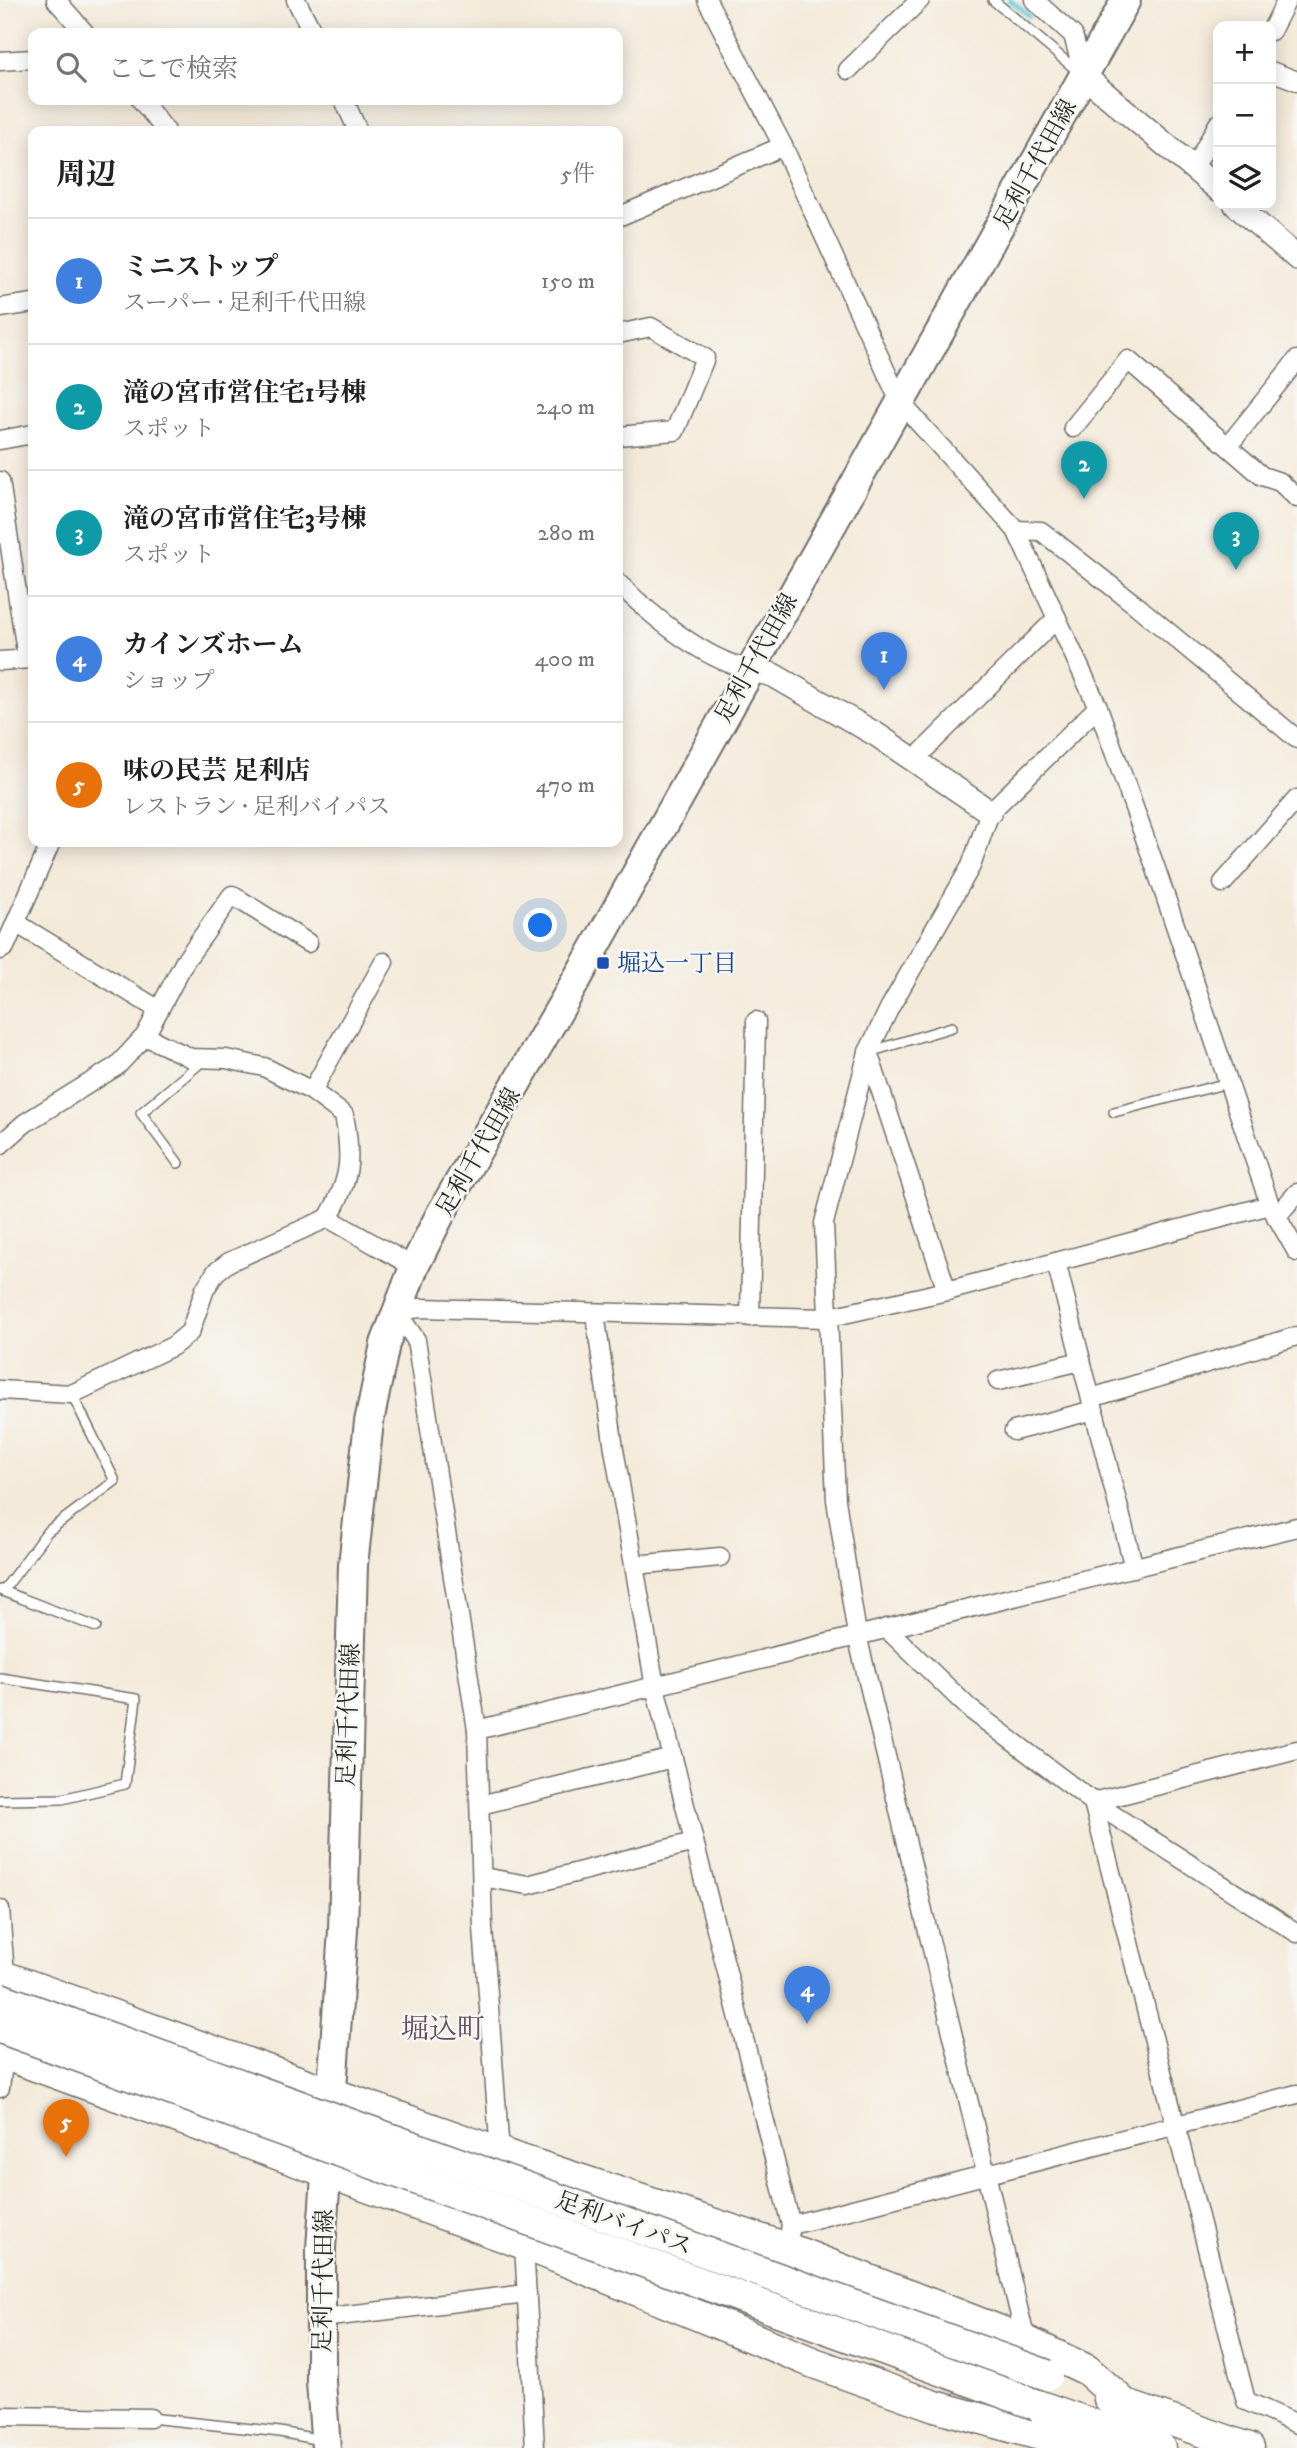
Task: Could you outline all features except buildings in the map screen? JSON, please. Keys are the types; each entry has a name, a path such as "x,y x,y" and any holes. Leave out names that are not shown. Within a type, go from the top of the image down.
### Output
{"highway":[{"path":"2,1983 500,2153 789,2236 1087,2370 1126,2405"},
{"name":"足利バイパス","path":"2,1983 1126,2405 1249,2448"},
{"path":"1,2045 326,2171 524,2244 814,2363 935,2406 1055,2439 1131,2448"},
{"name":"足利バイパス","path":"1,2045 1160,2448"}],"main road":[{"name":"足利千代田線","path":"326,2445 321,2318 326,2171 344,1930 353,1565 369,1422 385,1345 396,1311 414,1266 440,1215 581,972 749,668 1126,0"}],"street":[{"path":"56,0 81,28"},
{"path":"296,0 310,28"},
{"path":"707,0 783,146 900,402 1016,530 1098,708 1273,1211 1297,1252"},
{"path":"848,71 920,0"},
{"path":"1034,0 1073,35 1084,76 1213,185"},
{"path":"1276,21 1287,0"},
{"path":"0,61 28,59"},
{"path":"1276,73 1297,81"},
{"path":"145,105 162,126"},
{"path":"346,105 356,126"},
{"path":"1194,168 1213,133"},
{"path":"623,215 783,146"},
{"path":"1242,210 1297,258"},
{"path":"0,308 28,304"},
{"path":"623,333 651,327 705,358 675,431 623,436"},
{"path":"1073,428 1128,360 1262,476 1280,482 1297,498"},
{"path":"1228,446 1297,360"},
{"path":"0,440 28,435"},
{"path":"0,481 28,646"},
{"path":"1016,530 1041,531 1137,606 1297,739"},
{"path":"623,588 642,606 725,664 773,675 915,759 990,812"},
{"path":"915,759 1057,618"},
{"path":"0,661 28,658"},
{"path":"1026,2342 857,1635 836,1500 826,1318 824,1223 868,1052 890,1007 971,866 990,812 1098,708"},
{"path":"1223,883 1297,799"},
{"path":"0,950 5,947 49,847"},
{"path":"0,1144 25,1123 117,1066 145,1036 185,961 232,895 308,943"},
{"path":"16,923 159,1010"},
{"path":"312,1091 384,962"},
{"path":"750,1317 756,1021"},
{"path":"0,1390 72,1394 173,1346 190,1332 205,1289 216,1272 229,1262 328,1218 351,1162 345,1115 312,1091 264,1067 191,1058 145,1036"},
{"path":"868,1052 947,1291"},
{"path":"500,2153 482,1878 477,1730 416,1340 396,1311 420,1308 826,1318 1273,1211 1297,1193"},
{"path":"328,1218 414,1266"},
{"path":"1056,1262 1134,1568"},
{"path":"595,1313 614,1449 655,1687 789,2236 986,2175 1297,2094"},
{"path":"1014,1430 1297,1336"},
{"path":"998,1381 1081,1361"},
{"path":"477,1730 1297,1527"},
{"path":"635,1565 720,1557"},
{"path":"886,1628 970,1709 1093,1802 1297,1933"},
{"path":"1093,1802 1297,1750"},
{"path":"480,1805 673,1758"},
{"path":"1093,1802 1246,2401 1297,2424"},
{"path":"482,1878 528,1885 694,1842"},
{"path":"0,1909 2,1983"},
{"path":"0,2088 1,2045"},
{"path":"524,2244 535,2448"},
{"path":"321,2318 527,2294"},
{"path":"0,2416 149,2418"}],"lane":[{"path":"993,0 1084,76"},
{"path":"868,1052 951,1027"},
{"path":"178,1163 141,1113 206,1058"},
{"path":"1114,1112 1228,1083"},
{"path":"72,1394 115,1481 47,1532 1,1590 96,1627"},
{"path":"0,1678 135,1699 125,1784 62,1799 0,1800"},
{"path":"149,2418 280,2432 326,2445"}],"waterway":[{"path":"1010,0 1029,16"}],"place":[{"name":"滝の宮市営住宅1号棟","path":"1084,499"},
{"name":"滝の宮市営住宅3号棟","path":"1236,570"},
{"name":"ミニストップ","path":"884,690"},
{"name":"堀込一丁目","path":"603,963"},
{"name":"カインズホーム","path":"807,2024"},
{"name":"味の民芸 足利店","path":"66,2157"}],"district":[{"name":"堀込町","path":"443,2028"}]}
